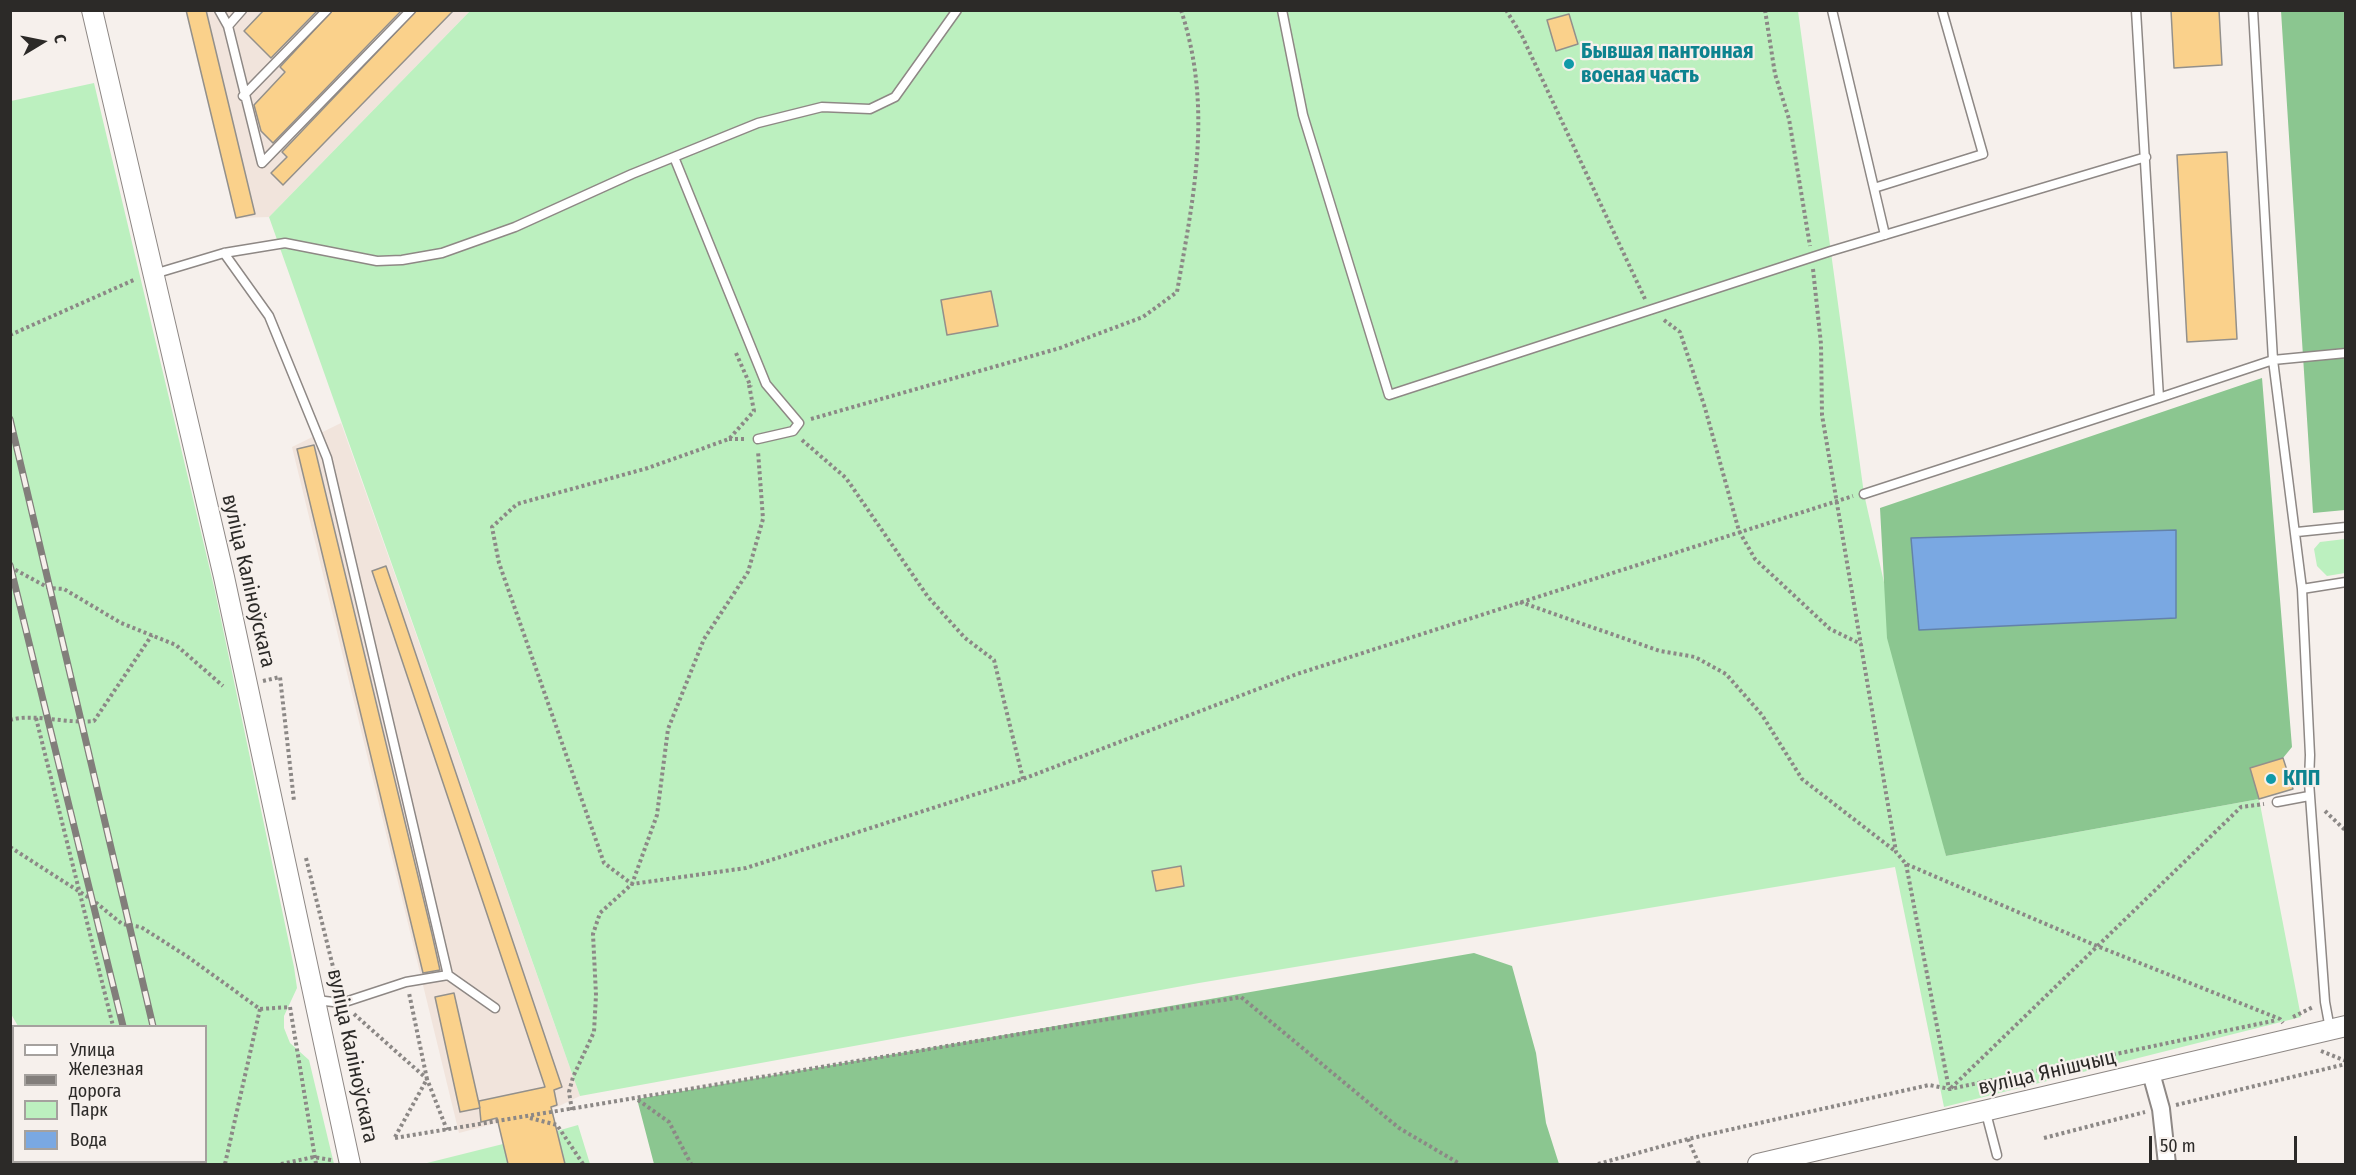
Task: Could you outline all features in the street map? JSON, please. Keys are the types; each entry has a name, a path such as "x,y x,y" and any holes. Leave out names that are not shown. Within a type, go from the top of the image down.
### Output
{"street":[{"name":"вуліца Каліноўскага","path":"92,10 221,566 350,1164"},
{"name":"вуліца Янішчыц","path":"1758,1164 1986,1113 2338,1028"},
{"path":"2151,1073 2161,1109 2167,1164"}],"lane":[{"path":"219,10 228,26 243,96 262,163 411,10"},
{"path":"228,26 242,10"},
{"path":"243,96 327,10"},
{"path":"153,274 224,253 285,243 377,261 402,261 442,253 515,227 758,123 822,107 870,109 895,97 957,10"},
{"path":"1282,10 1303,115 1389,394 1885,235 2146,157"},
{"path":"1832,10 1885,235"},
{"path":"1874,188 1983,154 1942,10"},
{"path":"2136,10 2159,398"},
{"path":"2253,10 2273,360 2297,532 2302,589 2310,756 2309,796 2325,1002 2338,1028"},
{"path":"674,157 766,384 799,423 793,431 758,439"},
{"path":"224,253 269,316 327,458 448,975 495,1008"},
{"path":"1864,494 2273,360 2346,353"},
{"path":"2297,532 2346,527"},
{"path":"2302,589 2346,582"},
{"path":"2277,802 2309,796"},
{"path":"316,1000 342,1003 406,982 448,975"},
{"path":"1986,1113 1996,1155"}],"path":[{"path":"799,423 1060,348 1143,316 1177,292 1197,177 1199,122 1189,35 1181,10"},
{"path":"1506,10 1522,36 1651,310 1680,332 1705,408 1739,531 1755,559 1830,629 1862,644"},
{"path":"1765,10 1775,74 1789,119 1812,258 1821,344 1822,415 1896,852"},
{"path":"10,335 128,280 153,274"},
{"path":"729,439 754,411 749,386 736,352"},
{"path":"749,386 756,393"},
{"path":"793,431 846,478 928,597 965,638 994,660 1023,780"},
{"path":"572,1110 569,1092 594,1032 596,995 593,934 600,913 632,884 657,815 668,729 704,639 748,572 763,519 758,439 729,439 648,468 517,504 492,527 499,562 604,863 632,884 746,868 1023,780 1297,674 1836,499 1864,494"},
{"path":"10,567 49,588 64,589 121,623 176,645 223,686"},
{"path":"1519,602 1660,651 1695,657 1726,674 1762,715 1802,779 1896,852 1906,864 2097,946 2280,1019 2293,1039 2346,1063"},
{"path":"10,720 22,716 80,722 94,721 152,635"},
{"path":"280,677 295,812"},
{"path":"36,718 82,894 113,1025"},
{"path":"2309,796 2346,831"},
{"path":"1950,1089 2241,807 2277,802"},
{"path":"10,847 82,894 122,924 141,927 188,957 260,1009 290,1007 316,1164"},
{"path":"306,857 342,1003 427,1079"},
{"path":"1906,864 1950,1089"},
{"path":"406,982 427,1079 447,1130"},
{"path":"427,1079 395,1138 1241,997 1399,1128 1460,1164"},
{"path":"1598,1164 1688,1139 1929,1084 1950,1089 2292,1018 2325,1002"},
{"path":"225,1164 260,1009"},
{"path":"2044,1137 2346,1063"},
{"path":"637,1099 669,1122 691,1164"},
{"path":"527,1117 557,1125 583,1164"},
{"path":"1688,1139 1699,1164"},
{"path":"281,1164 314,1157 350,1164"}],"shaded area":[{"path":"186,11 470,11 269,217 236,218"},
{"path":"341,423 580,1096 557,1107 459,1133 292,447"}],"green space":[{"path":"470,11 1798,11 1864,494 1946,856 2259,799 2301,1017 1944,1107 1895,867 1199,983 580,1096 269,217"},
{"path":"2281,11 2345,11 2345,510 2313,513"},
{"path":"94,83 215,591 294,967 297,988 284,1016 284,1028 290,1043 309,1060 334,1164 81,1164 207,1163 207,1025 17,1025 11,1014 11,101"},
{"path":"2262,378 2292,747 2283,758 2293,789 2259,799 1946,856 1887,638 1880,508"},
{"path":"2345,539 2345,573 2327,576 2317,566 2314,549 2320,542"},
{"path":"1474,953 1512,966 1536,1053 1546,1123 1559,1164 654,1164 637,1099"},
{"path":"578,1125 590,1164 565,1164 557,1131"},
{"path":"503,1144 508,1164 423,1164"}],"water":[{"path":"2176,530 2176,618 1919,630 1911,538"}],"building":[{"path":"186,10 206,10 255,214 236,218"},
{"path":"264,10 318,10 271,58 244,31"},
{"path":"333,10 402,10 273,143 261,131 254,105 285,72 280,67"},
{"path":"417,10 454,10 283,185 271,173 287,157 282,152"},
{"path":"2171,10 2219,10 2222,65 2174,68"},
{"path":"1569,14 1578,44 1556,51 1547,20"},
{"path":"2227,152 2237,339 2187,342 2177,155"},
{"path":"991,291 998,326 947,335 941,300"},
{"path":"314,445 440,970 423,973 297,449"},
{"path":"386,566 562,1087 554,1090 557,1105 551,1107 565,1164 508,1164 497,1118 481,1122 479,1101 545,1087 372,571"},
{"name":"КПП","path":"2283,758 2293,789 2259,799 2250,768"},
{"path":"1181,866 1184,886 1156,891 1152,871"},
{"path":"454,993 480,1108 460,1112 435,997"}],"railway":[{"path":"10,419 153,1025"},
{"path":"10,565 123,1025"}],"place":[{"name":"Бывшая пантонная военая часть","path":"1569,64"},
{"name":"КПП","path":"2271,779"}]}
